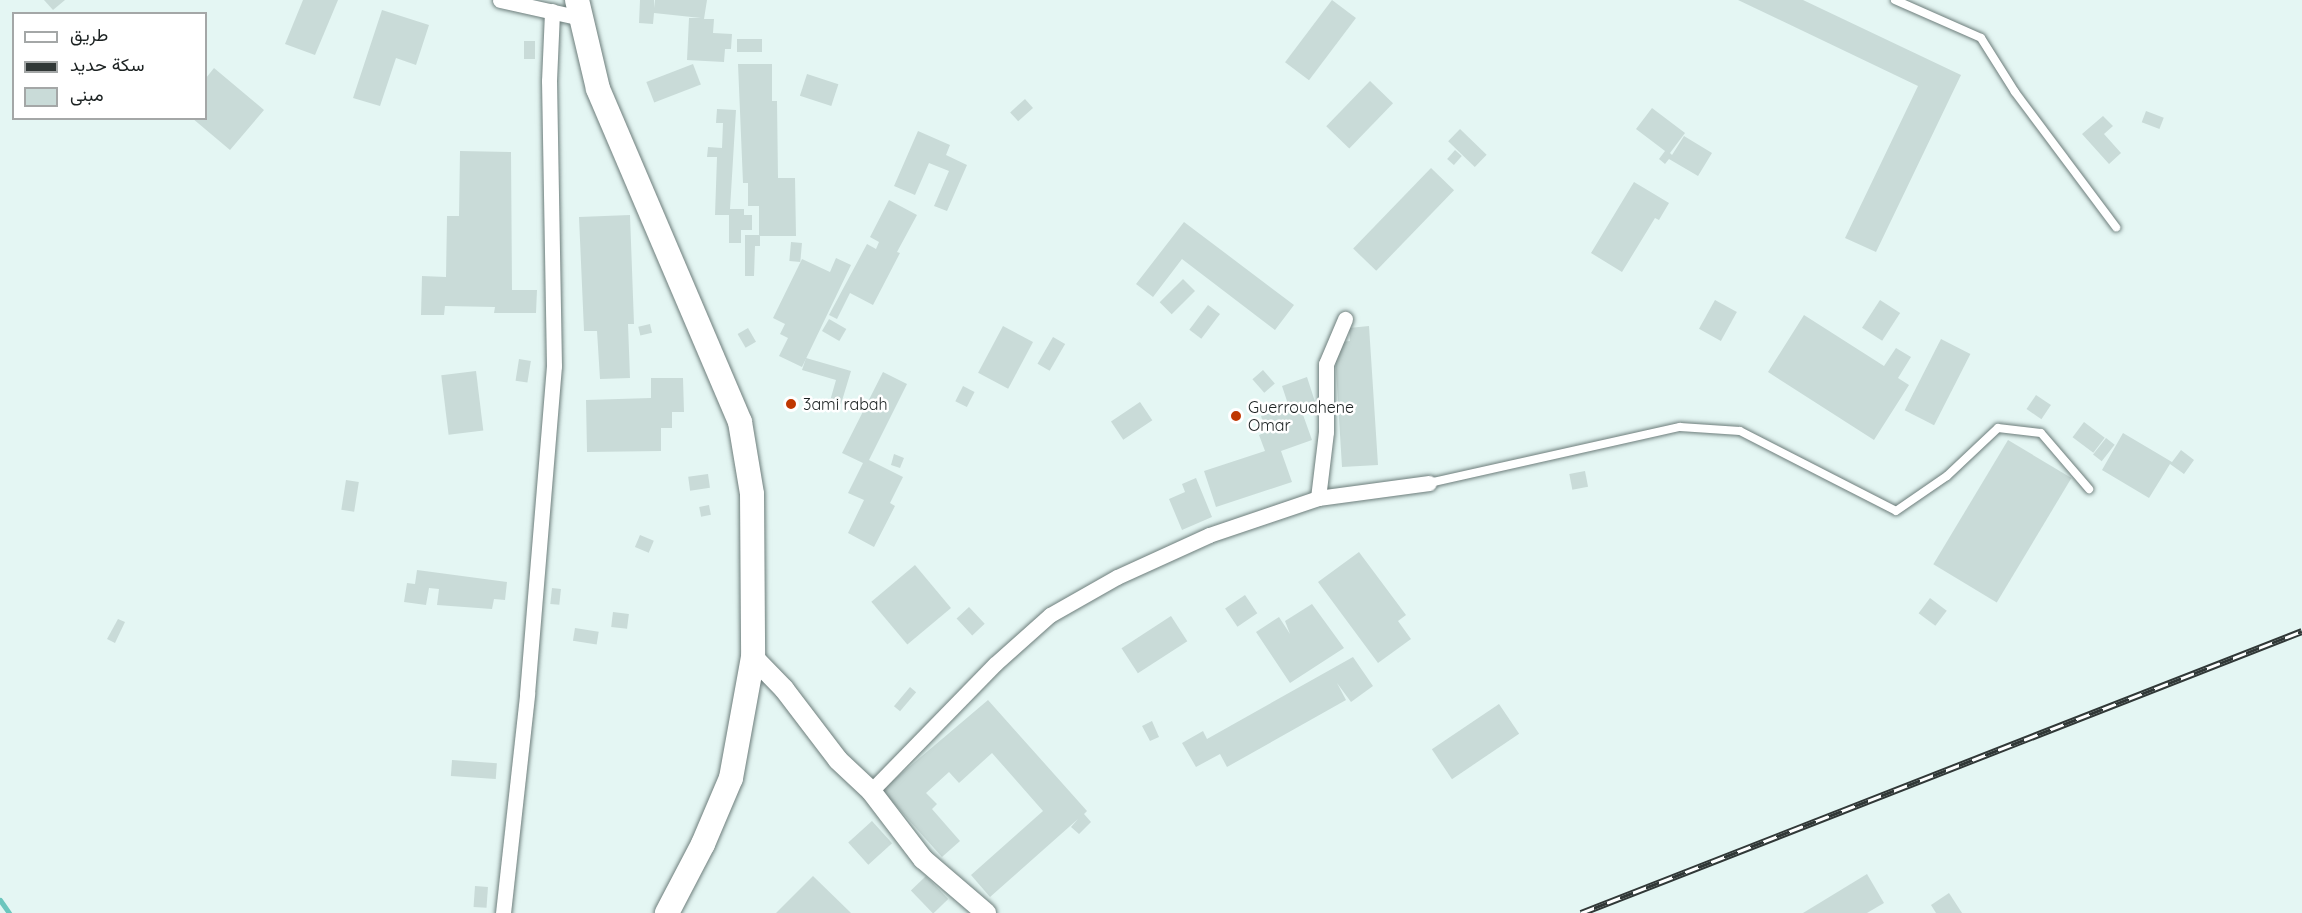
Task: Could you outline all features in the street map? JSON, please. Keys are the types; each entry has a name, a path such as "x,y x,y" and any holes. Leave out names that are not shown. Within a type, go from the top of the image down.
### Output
{"main road":[{"path":"579,9 598,89 740,422 752,494 753,657 731,778 703,844 667,913"}],"street":[{"path":"500,0 552,11 579,9"},
{"path":"503,913 528,683 554,366 549,81 552,11"},
{"path":"1318,498 1326,432 1326,364 1345,319"},
{"path":"871,791 995,663 1050,615 1118,577 1209,535 1318,498 1429,483"},
{"path":"753,657 784,689 838,759 871,791 923,859 986,913"}],"lane":[{"path":"1895,0 1981,38 2015,92 2116,227"},
{"path":"1429,483 1680,427 1740,431 1896,511 1947,476 1998,428 2041,433 2089,489"}],"building":[{"path":"44,0 65,0 53,10"},
{"path":"303,0 338,0 315,55 285,44"},
{"path":"640,0 654,0 655,8 655,0 707,0 704,19 714,19 713,33 732,34 731,49 725,49 724,62 687,60 689,18 701,18 654,13 653,24 639,23"},
{"path":"1332,0 1356,18 1309,80 1285,62"},
{"path":"1738,0 1803,0 1961,75 1876,252 1845,238 1918,86"},
{"path":"382,10 429,25 416,65 396,58 380,106 353,98"},
{"path":"737,39 762,39 762,52 737,52"},
{"path":"524,41 535,41 535,59 524,59"},
{"path":"693,64 701,85 654,102 646,82"},
{"path":"738,64 772,64 772,101 777,101 778,178 795,178 796,236 760,236 760,246 755,246 754,276 745,276 745,235 759,235 759,206 748,206 748,183 743,183"},
{"path":"214,68 264,110 230,150 194,120 207,120 207,77"},
{"path":"807,74 838,84 831,106 800,96"},
{"path":"1370,81 1393,103 1349,149 1326,126"},
{"path":"1025,99 1033,108 1018,121 1010,112"},
{"path":"1652,108 1685,133 1670,153 1672,155 1684,136 1712,153 1698,176 1669,159 1665,164 1659,159 1665,151 1636,129"},
{"path":"717,109 736,110 730,209 744,209 744,215 752,215 752,230 741,230 741,243 729,243 729,215 715,215 717,157 707,157 708,147 722,148 723,123 716,123"},
{"path":"2146,111 2164,118 2159,129 2142,122"},
{"path":"2103,116 2113,126 2104,134 2121,153 2109,164 2082,134"},
{"path":"1460,129 1487,155 1475,167 1448,141"},
{"path":"918,131 950,145 946,155 967,165 947,211 934,206 949,171 929,163 915,195 894,186"},
{"path":"1455,150 1462,156 1454,165 1447,159"},
{"path":"460,151 511,152 512,290 537,290 536,313 494,313 495,307 445,306 444,315 421,315 422,276 446,277 447,216 459,216"},
{"path":"1431,168 1454,190 1376,271 1353,249"},
{"path":"1634,182 1669,203 1659,220 1655,218 1622,272 1591,253"},
{"path":"889,200 917,215 873,305 850,293 837,319 829,315 867,244 876,249 879,242 870,237"},
{"path":"630,215 634,324 628,324 630,378 600,379 597,331 584,331 579,217"},
{"path":"1184,222 1294,305 1275,330 1182,259 1153,297 1136,284"},
{"path":"791,242 802,243 800,262 789,261"},
{"path":"836,258 851,265 802,367 779,356 788,338 780,334 785,324 773,318 802,259 830,272"},
{"path":"1183,279 1195,291 1172,314 1160,302"},
{"path":"1715,300 1737,312 1721,341 1699,329"},
{"path":"1880,300 1900,313 1882,341 1862,328"},
{"path":"1208,305 1220,314 1201,339 1189,330"},
{"path":"1804,315 1884,366 1896,348 1911,357 1898,378 1909,385 1874,440 1768,372"},
{"path":"829,319 846,329 839,341 822,331"},
{"path":"650,324 652,333 640,335 638,327"},
{"path":"1003,326 1033,342 1008,389 978,373"},
{"path":"1369,326 1378,465 1342,467 1335,353 1340,352 1340,342 1350,341 1349,328"},
{"path":"748,328 756,342 746,348 738,334"},
{"path":"1053,337 1065,344 1050,371 1038,364"},
{"path":"1941,339 1970,354 1934,425 1905,410"},
{"path":"806,358 851,371 841,404 830,401 836,380 802,370"},
{"path":"519,359 531,361 527,383 516,381"},
{"path":"1263,370 1275,384 1264,393 1252,379"},
{"path":"476,371 483,431 449,435 441,375"},
{"path":"883,372 907,384 869,460 903,477 890,503 895,506 874,547 848,533 864,500 848,493 863,463 842,453"},
{"path":"1307,377 1317,408 1302,412 1312,440 1281,451 1292,482 1216,507 1204,471 1265,451 1259,435 1266,432 1261,416 1289,407 1282,386"},
{"path":"651,378 683,378 684,412 672,412 672,428 661,428 661,451 587,452 586,400 651,398"},
{"path":"963,386 975,392 967,407 955,401"},
{"path":"2036,395 2051,405 2041,419 2026,409"},
{"path":"1140,402 1152,420 1123,440 1111,422"},
{"path":"2084,422 2105,438 2093,453 2073,437"},
{"path":"2123,433 2172,462 2181,450 2194,460 2184,474 2170,464 2149,498 2102,470"},
{"path":"2106,438 2115,445 2102,461 2093,455"},
{"path":"2008,440 2071,478 1997,602 1933,564"},
{"path":"894,454 904,458 900,468 891,465"},
{"path":"1585,471 1588,487 1572,490 1569,474"},
{"path":"708,474 710,488 690,491 688,477"},
{"path":"1196,478 1212,517 1182,530 1169,499 1185,492 1182,484"},
{"path":"346,480 359,482 354,512 341,510"},
{"path":"709,505 711,515 701,517 699,507"},
{"path":"640,535 654,541 649,553 635,547"},
{"path":"1359,552 1406,615 1398,621 1411,639 1378,663 1318,582"},
{"path":"915,565 951,608 907,645 871,602"},
{"path":"417,570 507,582 505,600 494,599 492,609 437,605 439,589 429,588 426,605 404,602 407,583 415,584"},
{"path":"552,588 561,589 559,605 550,604"},
{"path":"1245,595 1257,613 1237,627 1225,608"},
{"path":"1930,598 1947,611 1935,626 1919,613"},
{"path":"1312,604 1344,648 1290,683 1256,632 1279,617 1290,634 1285,621"},
{"path":"969,607 985,624 972,635 957,619"},
{"path":"613,612 629,614 627,629 611,627"},
{"path":"1171,616 1187,641 1138,673 1122,648"},
{"path":"118,619 125,622 115,643 107,639"},
{"path":"575,628 599,632 597,645 573,641"},
{"path":"1353,657 1373,686 1351,702 1337,683 1346,700 1227,767 1220,754 1196,767 1182,743 1203,731 1207,739"},
{"path":"910,687 916,692 900,711 894,706"},
{"path":"988,700 1087,811 1084,814 1091,822 1079,834 1071,827 1078,819 990,897 971,875 1043,811 992,753 959,783 949,772 926,793 937,804 932,809 960,841 942,857 882,790"},
{"path":"1499,704 1519,734 1452,779 1432,749"},
{"path":"1152,721 1159,737 1150,741 1142,726"},
{"path":"452,760 497,763 496,779 451,776"},
{"path":"872,821 892,843 868,865 848,842"},
{"path":"1867,874 1884,903 1867,913 1803,913"},
{"path":"813,876 851,913 776,913"},
{"path":"926,876 948,899 933,913 911,891"},
{"path":"475,886 488,887 487,908 474,907"},
{"path":"1949,893 1962,913 1936,913 1931,905"}],"waterway":[{"path":"0,900 9,913"}],"railway":[{"path":"1581,913 2302,631"}],"place":[{"name":"3ami rabah","path":"791,404"},
{"name":"Guerrouahene Omar","path":"1236,416"}]}
